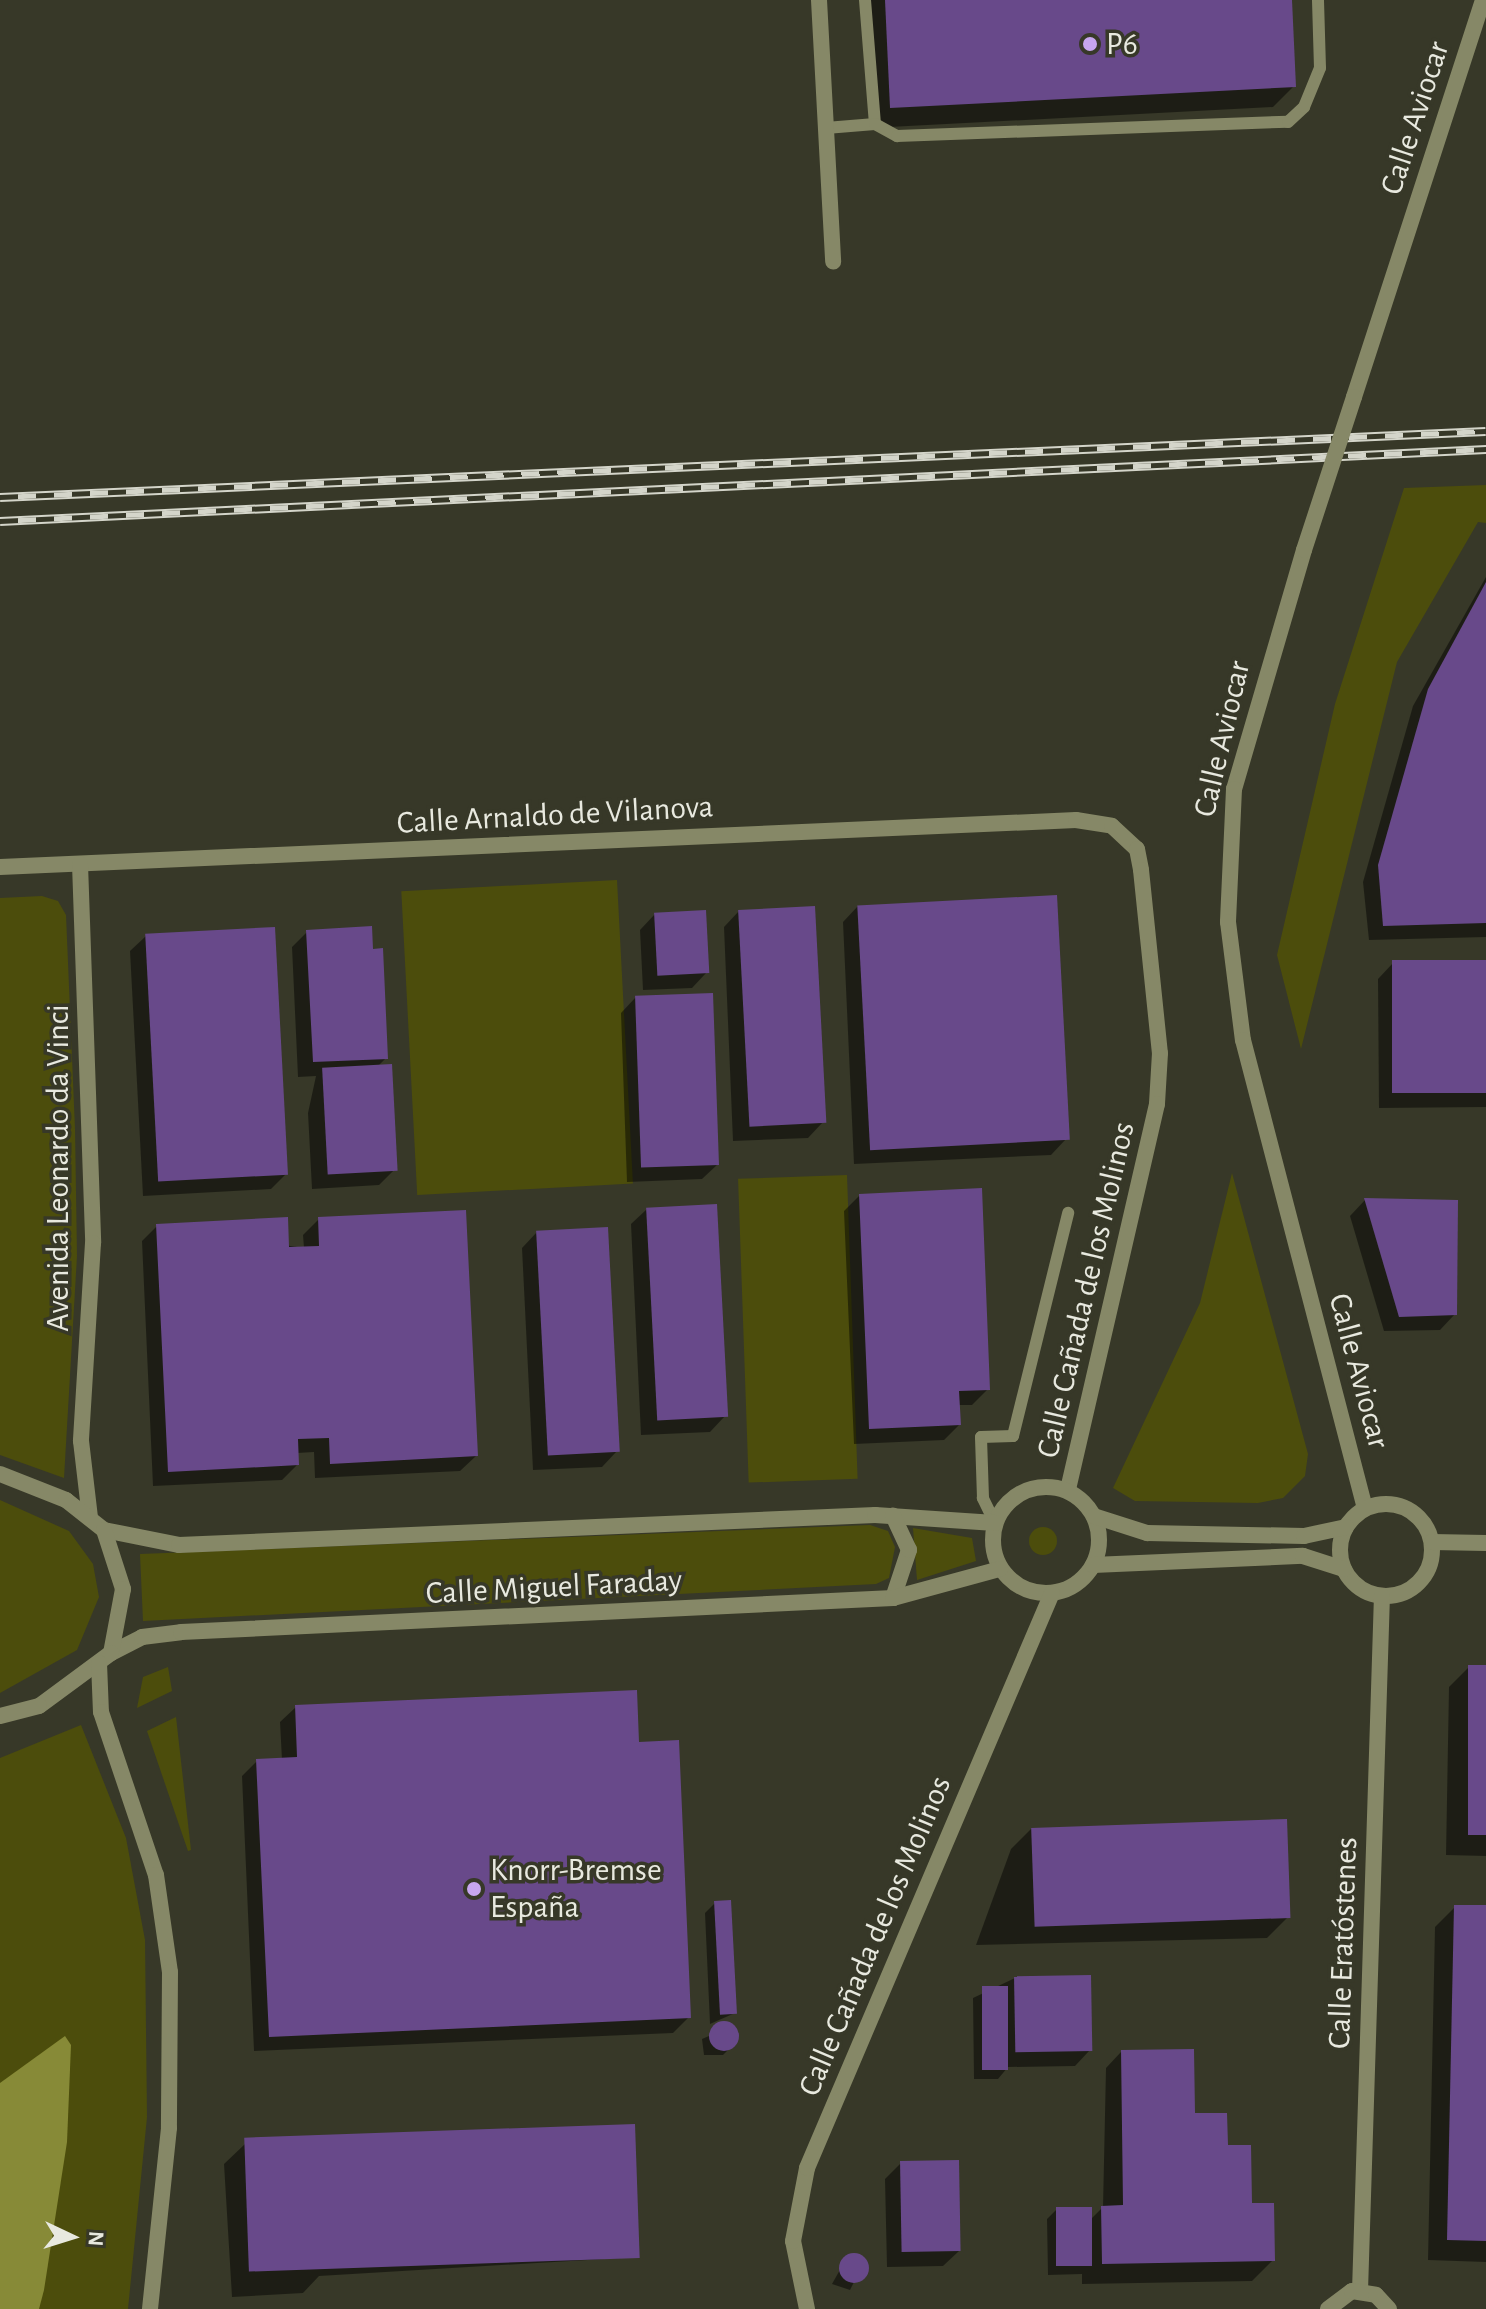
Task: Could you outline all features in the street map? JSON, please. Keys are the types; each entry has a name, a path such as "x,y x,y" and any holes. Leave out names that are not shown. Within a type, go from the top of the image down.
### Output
{"street":[{"path":"819,0 833,262"},
{"name":"Calle Aviocar","path":"1365,1508 1243,1040 1228,922 1234,789 1304,550 1483,0"},
{"name":"Calle Arnaldo de Vilanova","path":"0,867 1076,820 1112,826"},
{"name":"Calle Cañada de los Molinos","path":"1068,1491 1157,1104 1144,885 1137,849 1112,826"},
{"name":"Avenida Leonardo da Vinci","path":"80,864 93,1243 81,1441 90,1518"},
{"path":"0,1474 66,1500 104,1530 123,1589 105,1658 101,1712 156,1875 170,1972 169,2128 150,2309"},
{"path":"1094,1516 1099,1542 1093,1565 1070,1588 1052,1593 1023,1588 1000,1569 995,1523 1003,1507 1033,1488 1068,1491 1094,1516 1147,1533 1304,1536 1346,1527 1365,1508 1407,1508 1432,1542"},
{"path":"893,1516 909,1550 893,1598"},
{"name":"Calle Miguel Faraday","path":"104,1530 179,1545 893,1516 995,1523"},
{"path":"1344,1569 1346,1527"},
{"path":"1432,1542 1486,1543"},
{"path":"1093,1565 1303,1556 1344,1569 1363,1590 1382,1596 1418,1584 1432,1542"},
{"name":"Calle Miguel Faraday","path":"0,1716 39,1706 105,1658 142,1637 181,1632 893,1598 1000,1569"},
{"name":"Calle Cañada de los Molinos","path":"807,2309 793,2241 807,2168 1052,1593"},
{"name":"Calle Eratóstenes","path":"1360,2291 1382,1596"},
{"path":"1328,2309 1340,2295 1360,2291 1389,2309"}],"lane":[{"path":"865,0 875,124"},
{"path":"826,128 875,124 897,136 1288,122 1304,107 1320,68 1318,0"},
{"path":"995,1523 983,1498 981,1437 1013,1436 1068,1213"}],"shaded area":[{"path":"1486,485 1486,523 1478,522 1397,662 1301,1049 1277,955 1335,704 1404,488"},
{"path":"617,880 633,1184 417,1195 401,891"},
{"path":"42,896 58,901 66,915 75,1129 77,1256 64,1478 0,1455 0,898"},
{"path":"1232,1173 1308,1454 1305,1476 1283,1498 1258,1503 1135,1501 1113,1488 1200,1303"},
{"path":"847,1175 858,1479 749,1483 738,1179"},
{"path":"0,1500 69,1531 93,1564 99,1597 77,1650 0,1693"},
{"path":"870,1525 888,1531 895,1547 889,1578 876,1584 143,1621 140,1554"},
{"path":"1043,1527 1053,1531 1057,1541 1053,1551 1043,1555 1033,1551 1029,1541 1033,1531"},
{"path":"913,1528 972,1538 976,1561 917,1580"},
{"path":"168,1667 172,1691 137,1708 143,1677"},
{"path":"176,1717 191,1850 188,1851 147,1731"},
{"path":"81,1725 126,1838 145,1940 147,2117 128,2309 0,2309 0,1758"},
{"path":"65,2036 71,2045 67,2142 44,2290 39,2309 0,2309 0,2083"}],"building":[{"name":"P6","path":"885,0 1292,0 1296,87 890,108"},
{"path":"1486,582 1486,923 1383,926 1378,865 1428,689"},
{"path":"1057,895 1070,1140 870,1150 857,905"},
{"path":"815,906 826,1123 749,1127 738,910"},
{"path":"706,910 709,973 657,976 654,913"},
{"path":"372,926 373,949 383,948 388,1059 313,1062 306,930"},
{"path":"275,927 288,1175 158,1181 145,934"},
{"path":"1392,960 1486,960 1486,1093 1392,1093"},
{"path":"713,993 719,1165 641,1168 635,996"},
{"path":"392,1064 398,1171 328,1175 322,1068"},
{"path":"982,1188 990,1390 959,1391 961,1425 869,1429 859,1194"},
{"path":"1364,1198 1458,1200 1457,1315 1399,1317"},
{"path":"717,1204 728,1417 657,1420 646,1208"},
{"path":"466,1210 478,1456 330,1464 329,1438 298,1439 299,1465 168,1472 156,1224 288,1217 289,1247 319,1246 318,1217"},
{"path":"608,1227 620,1452 548,1455 536,1231"},
{"path":"1468,1665 1486,1665 1486,1835 1468,1835"},
{"name":"Knorr-Bremse España","path":"637,1690 639,1742 679,1740 691,2018 269,2037 256,1759 297,1757 295,1705"},
{"path":"1287,1819 1290,1918 1035,1927 1031,1828"},
{"path":"731,1900 737,2014 720,2015 714,1901"},
{"path":"1454,1905 1486,1905 1486,2241 1447,2240"},
{"path":"1091,1975 1092,2051 1015,2052 1014,1976"},
{"path":"982,1986 1008,1986 1008,2070 982,2070"},
{"path":"724,2021 730,2022 738,2030 738,2042 730,2050 724,2051 718,2050 710,2042 709,2036 710,2030 718,2022"},
{"path":"1194,2049 1195,2113 1227,2113 1228,2145 1251,2145 1252,2203 1274,2203 1275,2261 1102,2264 1101,2206 1123,2205 1121,2050"},
{"path":"635,2124 640,2258 249,2272 244,2138"},
{"path":"959,2160 961,2251 902,2252 900,2161"},
{"path":"1056,2207 1092,2207 1092,2266 1056,2266"},
{"path":"854,2253 860,2254 868,2262 868,2274 860,2282 854,2283 848,2282 840,2274 839,2268 840,2262 848,2254"}],"railway":[{"path":"0,497 1486,431"},
{"path":"0,521 1486,449"}],"place":[{"name":"P6","path":"1090,44"},
{"name":"Knorr-Bremse España","path":"474,1889"}]}
